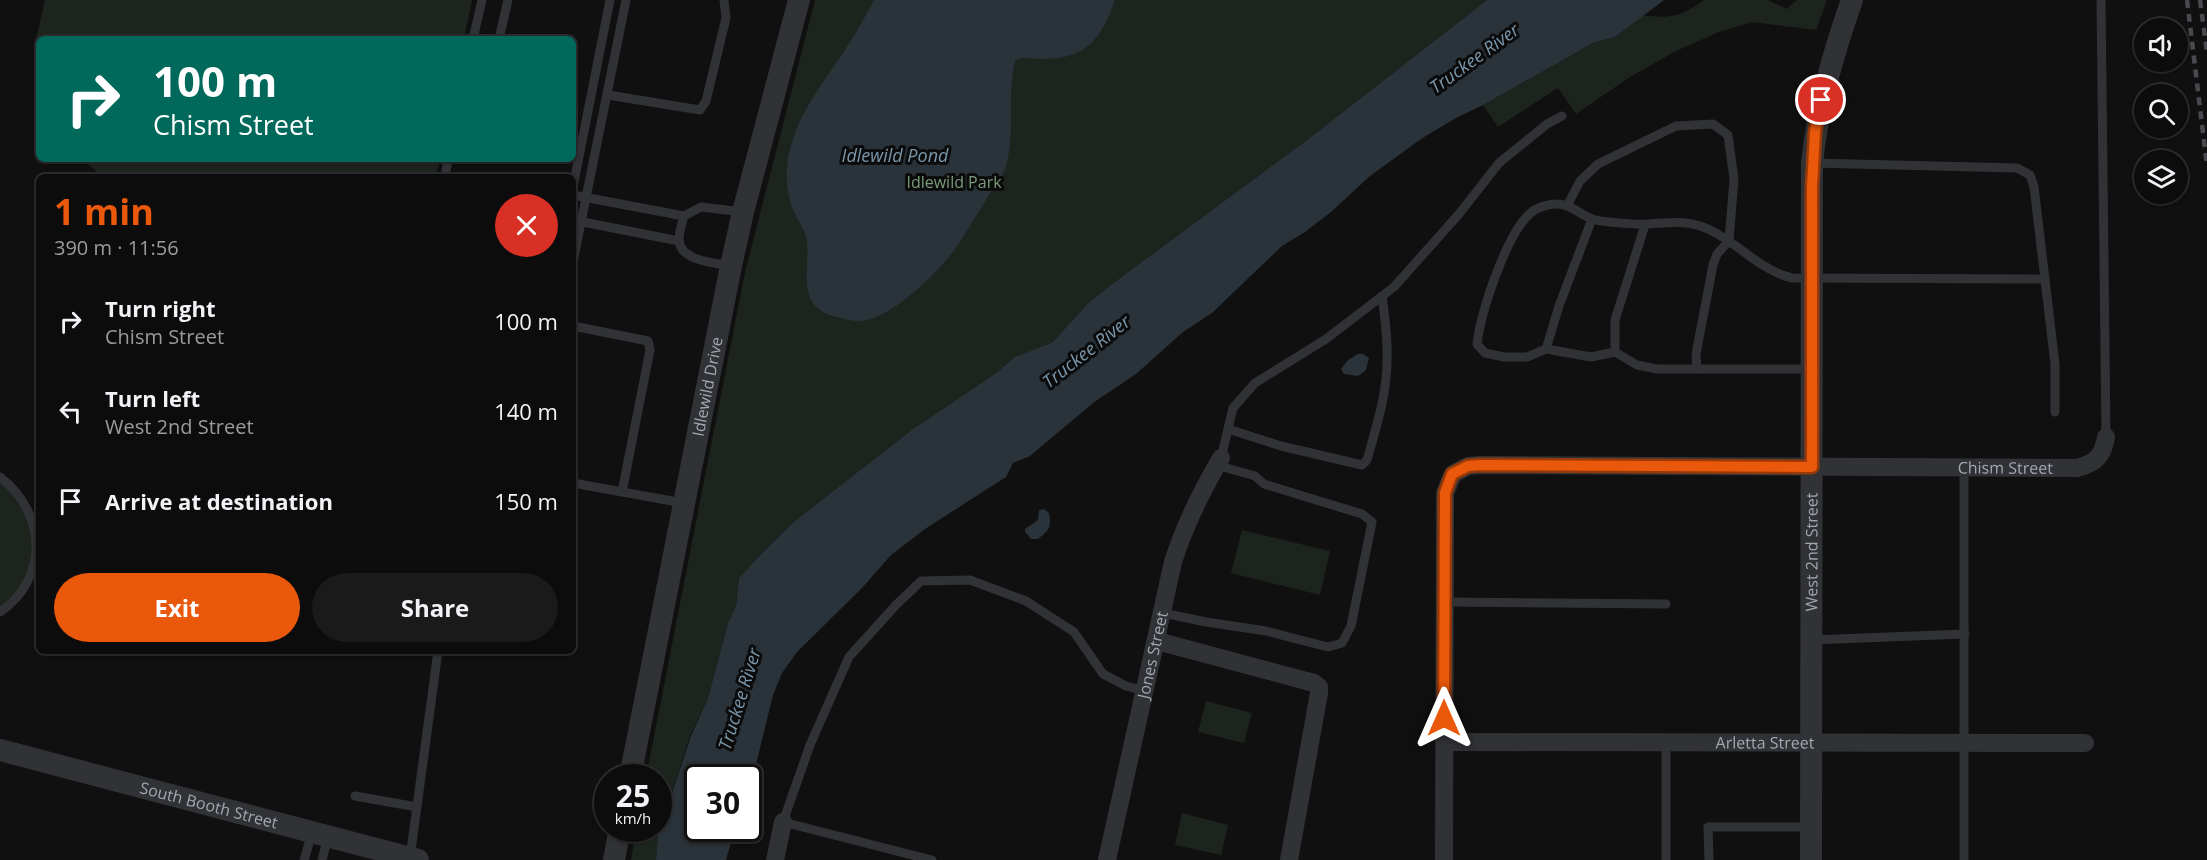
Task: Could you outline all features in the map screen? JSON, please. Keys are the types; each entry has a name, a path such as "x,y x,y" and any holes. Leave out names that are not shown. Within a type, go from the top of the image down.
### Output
{"street":[{"name":"Idlewild Drive","path":"633,764 731,266 799,0"},
{"name":"West 2nd Street","path":"1811,860 1812,163 1821,100 1852,0"},
{"name":"Chism Street","path":"1444,602 1445,493 1452,474 1468,466 2077,468 2096,461 2101,454 2106,437"},
{"name":"Jones Street","path":"1107,860 1173,562 1197,498 1218,462"},
{"path":"1444,602 1444,860"},
{"path":"1156,641 1314,683 1319,687 1289,860"},
{"name":"Arletta Street","path":"1444,742 2085,743"},
{"name":"South Booth Street","path":"0,750 414,859"},
{"path":"775,860 783,822"},
{"path":"614,860 617,842"}],"lane":[{"path":"474,36 482,0"},
{"path":"500,36 508,0"},
{"path":"576,174 610,0"},
{"path":"626,0 586,198 577,221 679,241"},
{"path":"608,95 700,110 706,101 726,18 724,0"},
{"name":"Chism Street","path":"2102,0 2106,437"},
{"path":"1162,613 1266,631 1328,647 1342,643 1351,626 1372,522 1362,514 1264,484 1255,476 1218,462 1233,408 1255,383 1326,339 1394,287 1459,214 1499,163 1547,124 1562,116"},
{"path":"1567,206 1580,182 1598,164 1676,126 1713,124 1728,135 1734,179 1729,241 1717,254 1713,265 1696,354 1697,369"},
{"path":"1812,163 2017,168 2030,175 2034,187 2055,364 2055,412"},
{"path":"576,196 684,216 701,207 743,212"},
{"path":"1812,369 1657,369 1637,365 1615,352 1591,357 1546,350 1527,357 1504,357 1485,353 1477,344 1491,289 1515,232 1534,210 1554,204 1572,207 1592,219 1645,225 1676,221 1709,229 1777,275 1813,279 2045,279"},
{"path":"684,216 679,241 682,250 698,260 731,266"},
{"path":"1546,350 1559,306 1592,219"},
{"path":"1615,352 1615,321 1645,225"},
{"path":"1228,429 1281,446 1362,465 1367,460 1380,418 1387,363 1382,296"},
{"path":"576,327 648,341 650,350 622,492"},
{"path":"1964,466 1964,860"},
{"path":"0,477 11,485 22,498 30,513 35,530 36,547 34,564 28,580 19,594 0,612"},
{"path":"576,484 683,503"},
{"path":"932,860 783,822 810,745 849,657 921,581 970,580 1026,601 1074,633 1103,674 1126,686 1146,691"},
{"path":"1444,602 1666,604"},
{"path":"1811,639 1965,634"},
{"path":"414,859 417,807 438,654"},
{"path":"1666,743 1666,860"},
{"path":"355,796 417,807"},
{"path":"1709,860 1708,827 1811,827"},
{"path":"304,860 320,835"},
{"path":"320,835 322,860"}],"green space":[{"path":"45,0 472,0 465,36 37,36"},
{"name":"Idlewild Park","path":"815,0 1487,0 1307,140 1087,304 1053,342 1015,357 996,373 913,429 796,520 763,552 739,578 736,606 728,623 708,698 690,736 672,792 672,764 649,764 745,272"},
{"path":"1704,0 1768,0 1787,9 1797,0 1827,0 1816,30 1752,22 1719,32 1676,51 1630,77 1576,114 1558,88 1498,127 1483,105 1595,42 1615,37 1642,15 1660,17 1675,15 1689,10"},
{"path":"86,162 439,162 437,174 100,174"},
{"path":"0,477 11,485 35,530 28,580 0,612"},
{"path":"1242,530 1330,551 1320,595 1231,573"},
{"path":"1206,701 1252,713 1244,743 1198,732"},
{"path":"1182,813 1228,825 1221,855 1175,845"},
{"name":"Idlewild Park","path":"634,842 657,842 656,860 631,860"}],"water":[{"name":"Idlewild Pond","path":"874,0 1115,0 1098,36 1081,51 1057,58 1025,58 1015,61 1011,88 1010,145 1004,172 955,249 928,280 904,300 879,316 854,321 824,312 811,300 807,279 807,241 790,199 787,172 791,145 800,121"},
{"name":"Truckee River","path":"1487,0 1664,0 1615,37 1595,42 1421,139 1370,176 1331,212 1282,246 1212,313 1183,332 1136,374 1093,403 1030,456 1013,463 1006,477 925,529 891,555 862,588 797,652 782,673 773,695 756,764 684,764 684,842 731,842 726,860 656,860 657,842 672,842 672,793 691,736 708,698 728,623 736,606 739,578 796,520 913,429 996,373 1015,357 1053,342 1087,304 1307,140"},
{"path":"1358,354 1369,358 1366,370 1358,376 1344,374 1341,369 1348,360"},
{"path":"1044,509 1049,513 1049,528 1038,539 1031,539 1025,529 1038,520 1039,510"}],"railway":[{"path":"2187,0 2207,166"},
{"path":"2200,0 2207,52"}],"route":[{"path":"1444,718 1445,493 1452,474 1468,466 1480,465 1812,467 1812,163 1821,100"}]}
